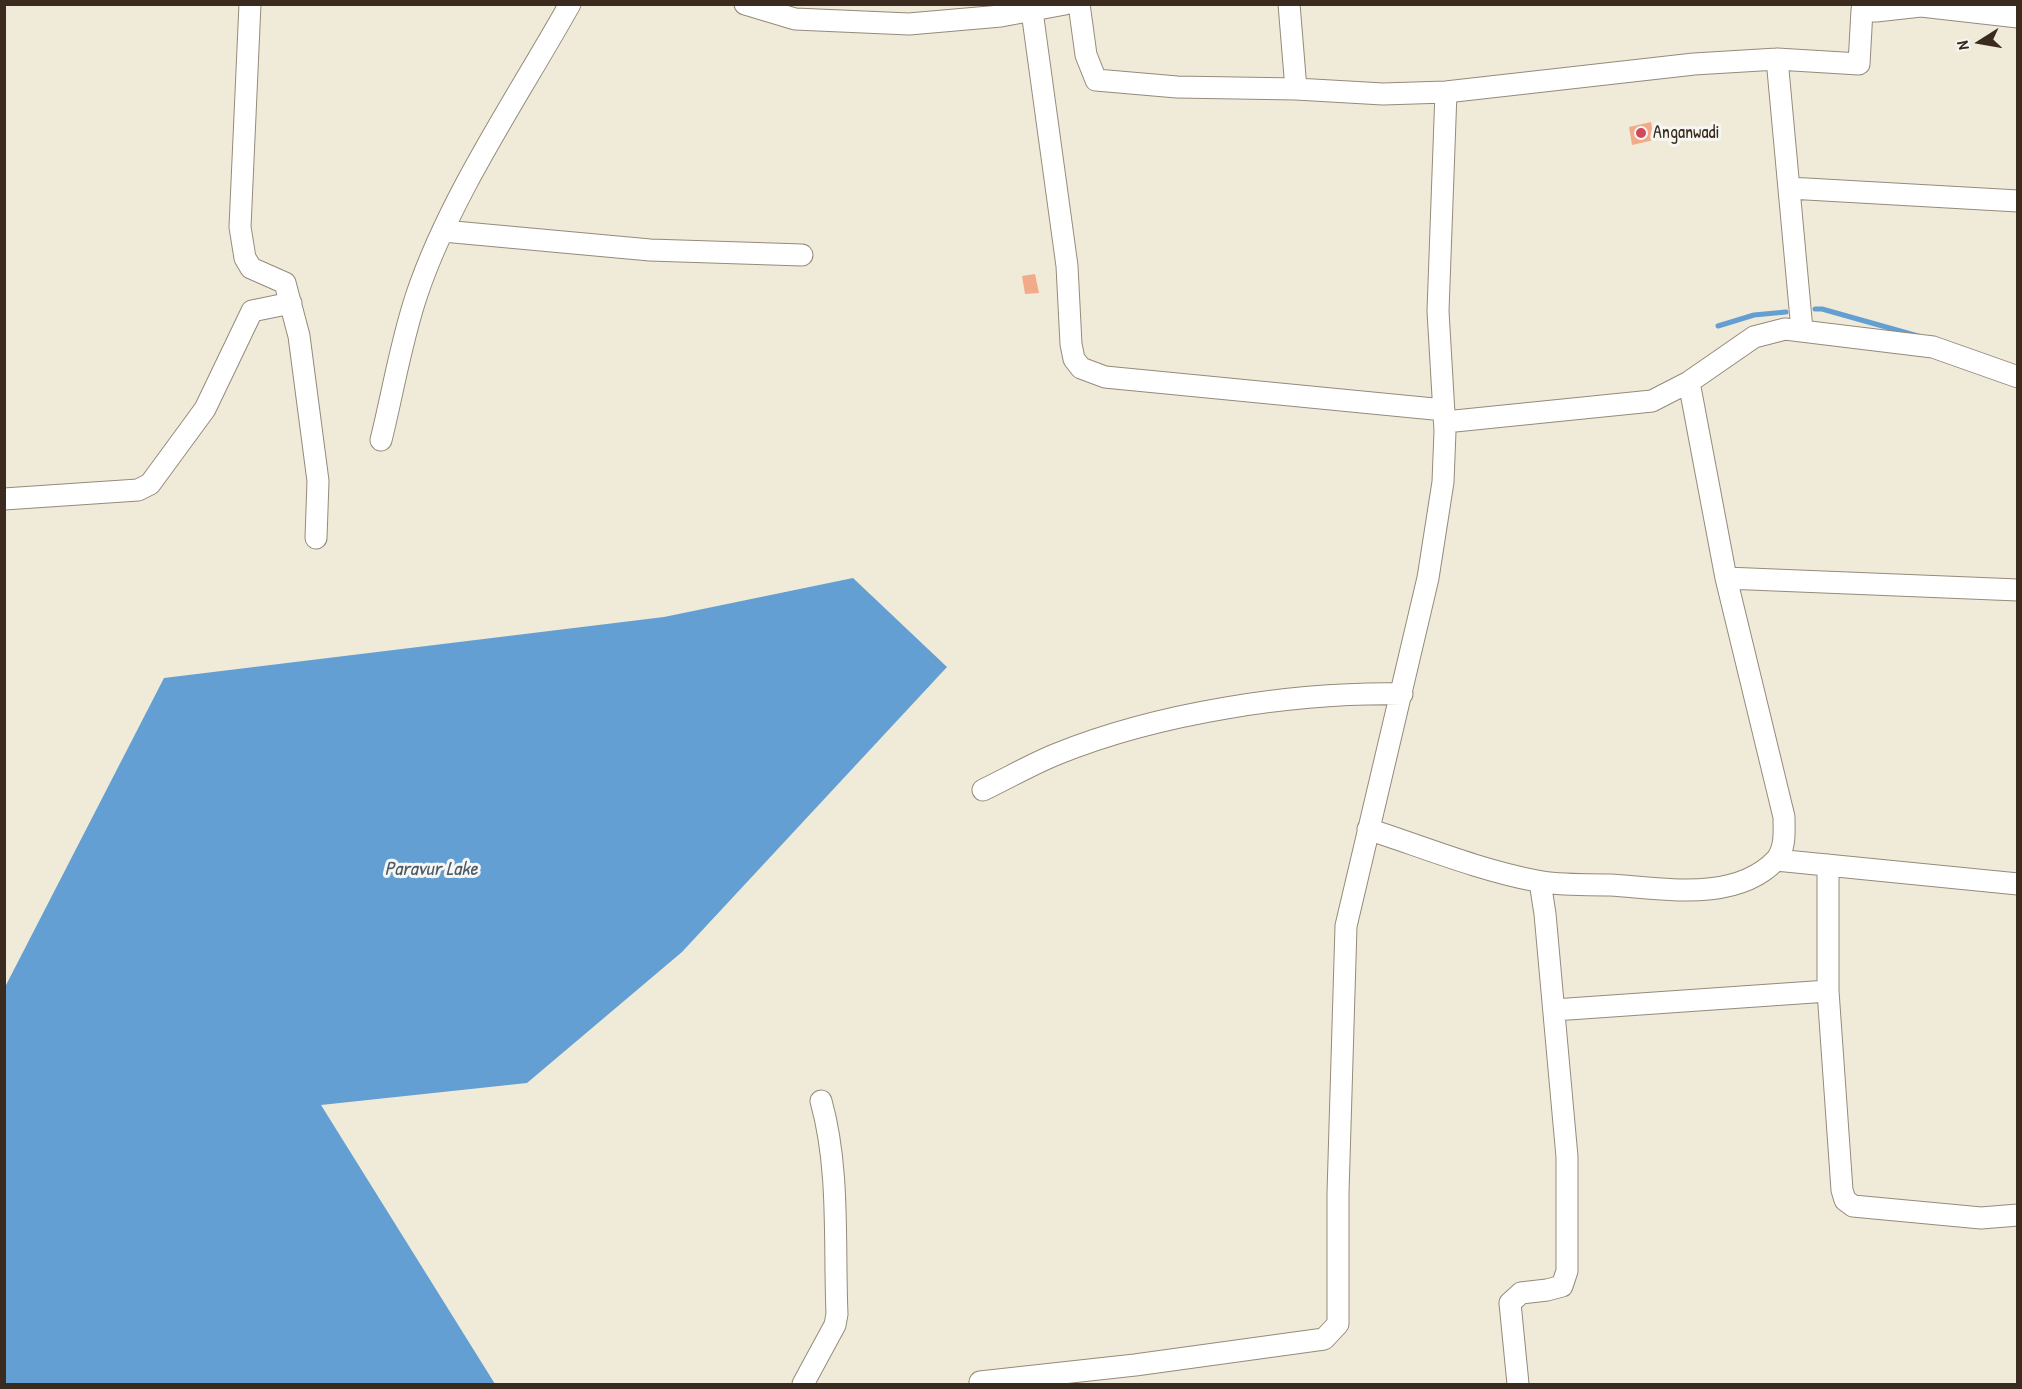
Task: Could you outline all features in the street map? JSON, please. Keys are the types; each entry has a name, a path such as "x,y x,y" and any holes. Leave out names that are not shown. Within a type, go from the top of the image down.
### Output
{"street":[{"path":"250,4 240,227 245,258 251,268 285,284 291,303 299,336 318,481 316,538"},
{"path":"381,440 417,295 443,231 460,196 570,4"},
{"path":"745,4 795,19 909,24 1001,16 1032,7 1065,4"},
{"path":"1079,4 1086,55 1096,80 1177,87 1296,89 1383,94 1446,92 1683,65 1777,59 1859,64 1863,7 1876,11 1921,6 2010,13"},
{"path":"1289,4 1296,89"},
{"path":"1032,7 1067,266 1071,344 1074,359 1081,368 1106,377 1444,416 1632,405 1652,401 1689,382 1754,337 1767,332 1802,330 1933,347 2018,377"},
{"path":"1777,59 1802,330"},
{"path":"980,1382 1135,1365 1324,1339 1334,1330 1339,1316 1338,1193 1346,926 1428,578 1443,482 1444,416 1438,311 1446,92"},
{"path":"1790,188 2018,201"},
{"path":"443,231 650,250 802,255"},
{"path":"4,499 138,490 150,484 205,408 252,311 291,303"},
{"path":"1368,829 1494,871 1540,882 1700,890 1734,884 1753,876 1776,860 1784,844 1784,817 1726,578 1689,382"},
{"path":"1726,578 2018,590"},
{"path":"984,790 1057,754 1221,709 1335,695 1402,694"},
{"path":"1776,860 2018,884"},
{"path":"1828,865 1828,991 1842,1190 1845,1200 1853,1206 1981,1218 2018,1215"},
{"path":"1518,1384 1510,1304 1521,1293 1562,1286 1567,1271 1567,1157 1540,882"},
{"path":"1554,1010 1828,991"},
{"path":"803,1384 835,1325 837,1314 831,1156 828,1129 821,1101"}],"water":[{"name":"Paravur Lake","path":"853,578 947,667 682,952 527,1083 321,1105 495,1384 5,1384 5,987 164,678 664,617"}],"building":[{"name":"Anganwadi","path":"1651,122 1654,140 1632,145 1629,127"},
{"path":"1035,274 1039,293 1025,294 1022,276"}],"waterway":[{"path":"1815,309 1918,336"},
{"path":"1718,326 1754,315 1786,312"}],"place":[{"name":"Anganwadi","path":"1641,133"}]}
